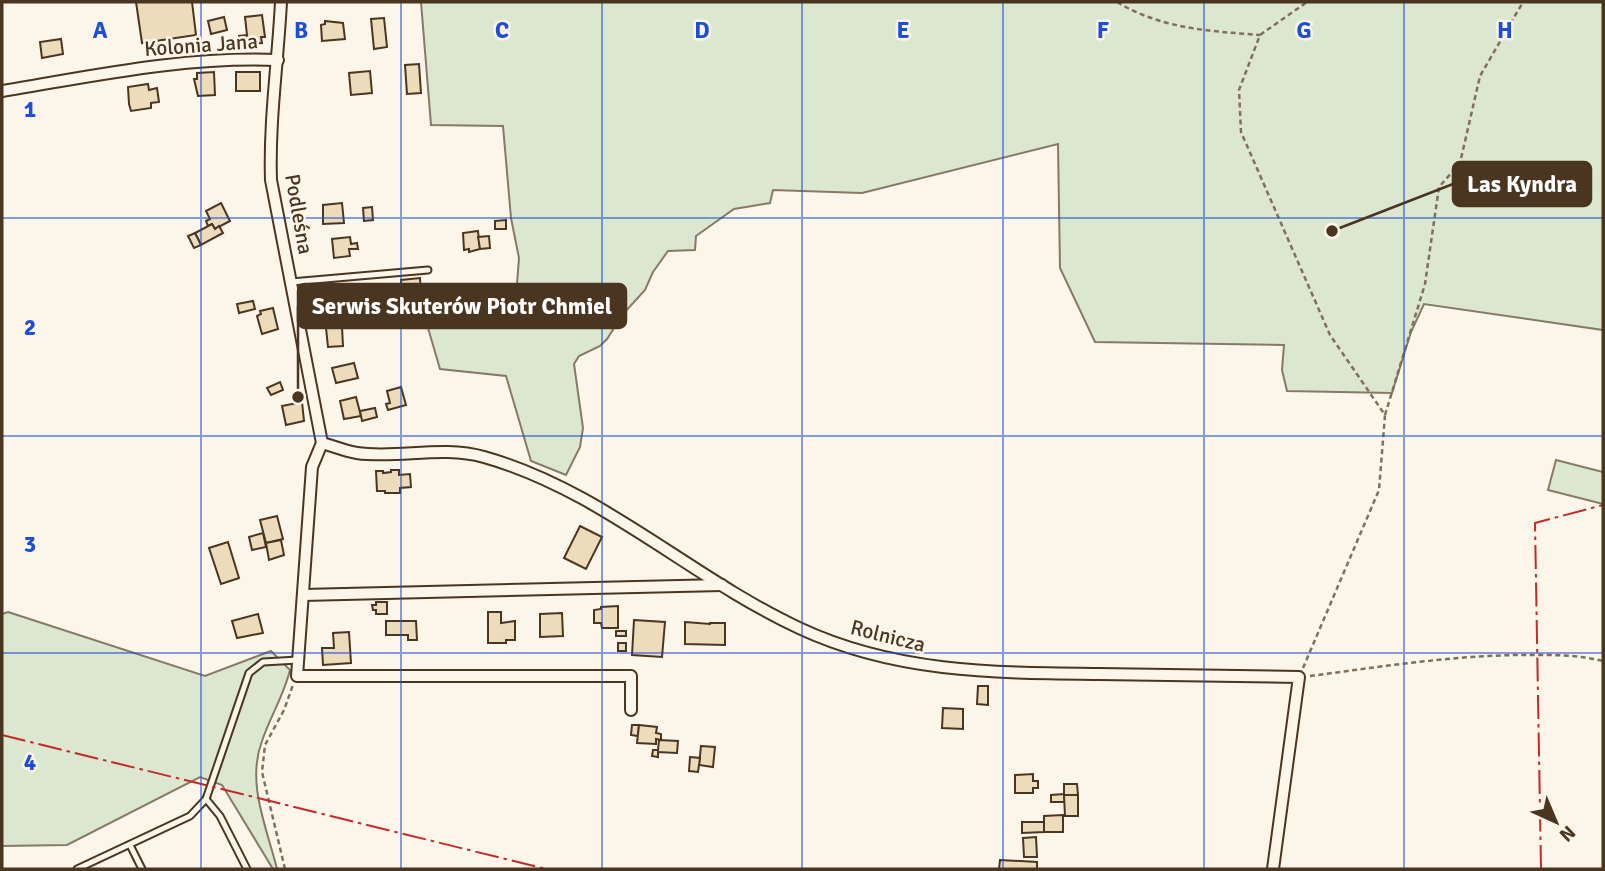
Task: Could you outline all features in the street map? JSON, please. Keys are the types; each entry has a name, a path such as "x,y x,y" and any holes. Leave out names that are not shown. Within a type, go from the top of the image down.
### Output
{"street":[{"name":"Podleśna","path":"281,2 270,138 271,180 322,443 312,467 297,676"},
{"name":"Kolonia Jana","path":"2,91 172,65 235,59 278,60"},
{"name":"Rolnicza","path":"322,443 359,453 452,452 483,457 584,498 722,585 799,628 839,643 918,665 991,673 1299,677"},
{"path":"303,595 722,585"},
{"path":"297,676 631,676 631,710"},
{"path":"1273,869 1299,677"}],"lane":[{"path":"291,282 428,270"},
{"path":"77,869 190,816 206,799 249,673 263,662 298,660"},
{"path":"206,799 220,816 247,869"},
{"path":"130,845 142,869"}],"path":[{"path":"1117,2 1137,14 1172,26 1196,31 1260,35"},
{"path":"1307,2 1260,35 1238,90 1241,132 1330,335 1385,415"},
{"path":"1299,677 1379,490 1385,415 1425,284 1439,187 1460,163 1480,76 1523,2"},
{"path":"1299,677 1429,660 1492,655 1554,654 1603,661"},
{"path":"285,869 262,772 265,746 284,710 297,676"}],"green space":[{"path":"421,2 1603,2 1603,330 1424,304 1411,332 1392,393 1287,391 1282,370 1284,345 1095,342 1060,268 1058,144 862,193 773,190 770,203 734,209 696,236 695,250 668,251 653,272 645,290 623,314 607,339 600,346 579,356 574,364 583,428 580,447 566,475 531,461 506,376 440,369 421,304 516,296 519,258 511,218 503,126 431,125"},
{"path":"1556,460 1603,472 1603,504 1548,490"},
{"path":"8,612 205,676 271,651 290,670 262,741 256,773 260,805 277,869 273,869 222,785 200,777 67,845 2,846 2,614"}],"building":[{"path":"136,2 192,2 196,35 142,43"},
{"path":"262,15 265,37 261,37 262,43 248,44 245,17"},
{"path":"224,17 227,30 211,34 208,21"},
{"path":"384,18 387,47 374,49 371,19"},
{"path":"325,21 343,23 345,39 322,41 321,25 325,24"},
{"path":"247,35 248,44 239,45 239,36"},
{"path":"61,39 63,54 42,58 40,42"},
{"path":"419,64 421,93 407,94 405,65"},
{"path":"370,71 372,93 351,95 349,73"},
{"path":"214,72 215,95 198,96 194,79 197,79 197,73"},
{"path":"236,72 260,72 260,91 236,91"},
{"path":"148,84 149,90 157,88 159,102 151,103 151,108 131,111 128,87"},
{"path":"221,203 230,221 215,229 212,224 208,226 206,221 210,219 206,211"},
{"path":"342,203 344,223 323,224 323,205"},
{"path":"372,207 373,220 364,221 363,208"},
{"path":"506,220 506,229 495,229 495,221"},
{"path":"212,224 215,229 219,226 223,233 201,245 195,233"},
{"path":"478,231 480,249 469,252 469,249 464,250 463,233"},
{"path":"195,233 201,245 194,248 188,236"},
{"path":"489,236 490,248 480,249 478,237"},
{"path":"350,237 351,244 357,243 358,249 349,249 350,256 334,258 332,239"},
{"path":"420,278 421,295 402,296 401,280"},
{"path":"253,301 255,309 239,313 237,304"},
{"path":"273,308 278,329 262,334 257,316 261,314 260,311"},
{"path":"342,327 343,346 328,347 326,328"},
{"path":"354,363 358,378 336,383 332,368"},
{"path":"280,382 283,390 271,395 267,388"},
{"path":"401,387 406,405 388,410 386,404 390,403 387,391"},
{"path":"356,397 361,416 344,419 340,401"},
{"path":"302,402 304,421 286,425 282,406"},
{"path":"375,408 377,417 362,421 360,411"},
{"path":"399,470 399,475 410,474 411,487 400,488 400,493 377,491 376,471 383,473"},
{"path":"277,516 283,539 266,543 260,520"},
{"path":"580,526 602,537 586,569 564,558"},
{"path":"263,533 266,547 252,550 249,537"},
{"path":"281,540 284,555 269,560 266,543"},
{"path":"228,542 239,578 221,584 209,548"},
{"path":"376,602 387,602 387,614 376,614 372,605 376,605"},
{"path":"618,606 618,628 602,628 601,623 594,623 594,610"},
{"path":"488,612 501,612 501,623 515,621 515,640 488,643"},
{"path":"562,613 563,636 540,637 540,614"},
{"path":"258,614 263,633 237,638 232,621"},
{"path":"634,620 665,622 662,657 632,655"},
{"path":"386,621 416,621 417,640 408,640 408,635 386,635"},
{"path":"685,622 725,623 725,645 685,644"},
{"path":"616,631 626,631 626,636 616,636"},
{"path":"349,632 351,663 323,665 322,648 334,648 333,633"},
{"path":"618,643 626,643 626,651 618,651"},
{"path":"978,686 988,686 988,705 977,704"},
{"path":"943,708 963,709 963,729 942,728"},
{"path":"632,725 639,725 638,736 631,735"},
{"path":"639,725 657,727 656,733 661,734 661,740 656,739 656,744 637,743"},
{"path":"659,740 678,741 677,753 658,752 658,757 652,756 653,750 658,750"},
{"path":"701,746 715,747 713,767 699,765"},
{"path":"690,757 700,758 698,772 689,771"},
{"path":"1033,774 1033,781 1038,781 1038,788 1033,788 1033,793 1015,793 1015,775"},
{"path":"1064,784 1077,784 1078,795 1064,795"},
{"path":"1064,794 1065,802 1051,802 1051,795"},
{"path":"1064,795 1078,795 1078,816 1065,816"},
{"path":"1063,815 1063,832 1044,832 1044,816"},
{"path":"1022,822 1044,822 1044,832 1022,833"},
{"path":"1036,837 1037,857 1024,857 1023,838"},
{"path":"1000,860 1037,862 1037,869 999,869"}],"power":[{"path":"1541,869 1535,523 1603,505"},
{"path":"2,735 546,869"}],"place":[{"name":"Las Kyndra","path":"1332,231"},
{"name":"Serwis Skuterów Piotr Chmiel","path":"298,397"}]}
